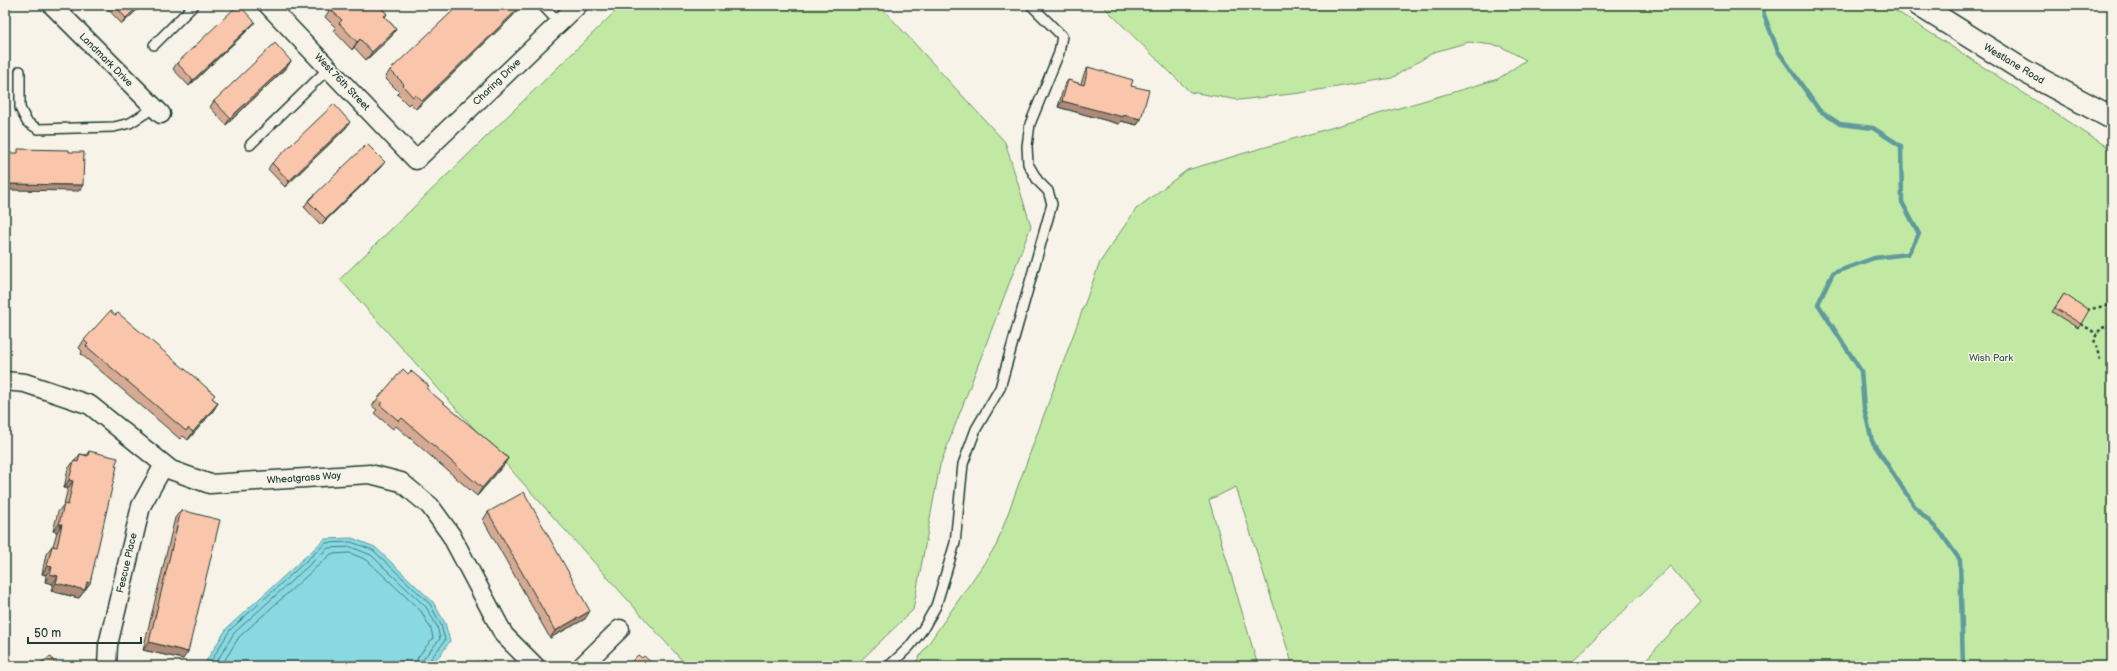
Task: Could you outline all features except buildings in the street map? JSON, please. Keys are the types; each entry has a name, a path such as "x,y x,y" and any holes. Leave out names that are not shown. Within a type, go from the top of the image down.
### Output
{"main road":[{"name":"Westlane Road","path":"1919,5 2026,72 2112,118"}],"street":[{"name":"Landmark Drive","path":"52,5 157,111"},
{"name":"West 76th Street","path":"268,5 416,160"},
{"name":"Charing Drive","path":"416,160 578,5"},
{"name":"Wheatgrass Way","path":"5,381 24,383 90,405 171,470 210,484 370,474 401,482 430,506 451,535 504,635 536,666"},
{"name":"Fescue Place","path":"107,666 108,645 141,506 164,465"},
{"path":"582,666 620,629"}],"lane":[{"path":"154,45 194,5"},
{"path":"542,5 559,23"},
{"path":"889,666 909,648 923,629 936,606 955,543 963,464 976,429 1000,388 1052,204 1048,191 1038,181 1028,164 1027,146 1030,124 1056,59 1062,36 1030,5"},
{"path":"250,145 329,68"},
{"path":"20,71 20,108 27,122 38,129 114,127 130,123 157,111"}],"path":[{"path":"2083,312 2112,304"},
{"path":"2081,324 2097,334"},
{"path":"2100,360 2094,339 2101,328 2112,326"}],"green space":[{"path":"622,5 879,5 1005,142 1031,226 940,465 913,610 855,666 687,666 340,279"},
{"name":"Wish Park","path":"1102,5 1887,5 2112,150 2112,666 1640,666 1700,601 1670,566 1567,666 1293,666 1236,487 1209,500 1258,666 913,666 996,546 1100,262 1136,209 1187,170 1498,79 1526,60 1500,46 1469,42 1434,52 1392,78 1300,93 1239,100 1190,92"}],"water":[{"path":"352,538 375,547 433,602 445,623 450,641 441,654 429,666 203,666 227,628 325,539"}],"waterway":[{"path":"1762,5 1764,15 1778,51 1819,110 1840,124 1873,128 1901,146 1902,202 1919,234 1908,254 1874,258 1833,273 1818,304 1861,371 1864,408 1872,441 1915,507 1940,532 1960,560 1963,666"}]}
